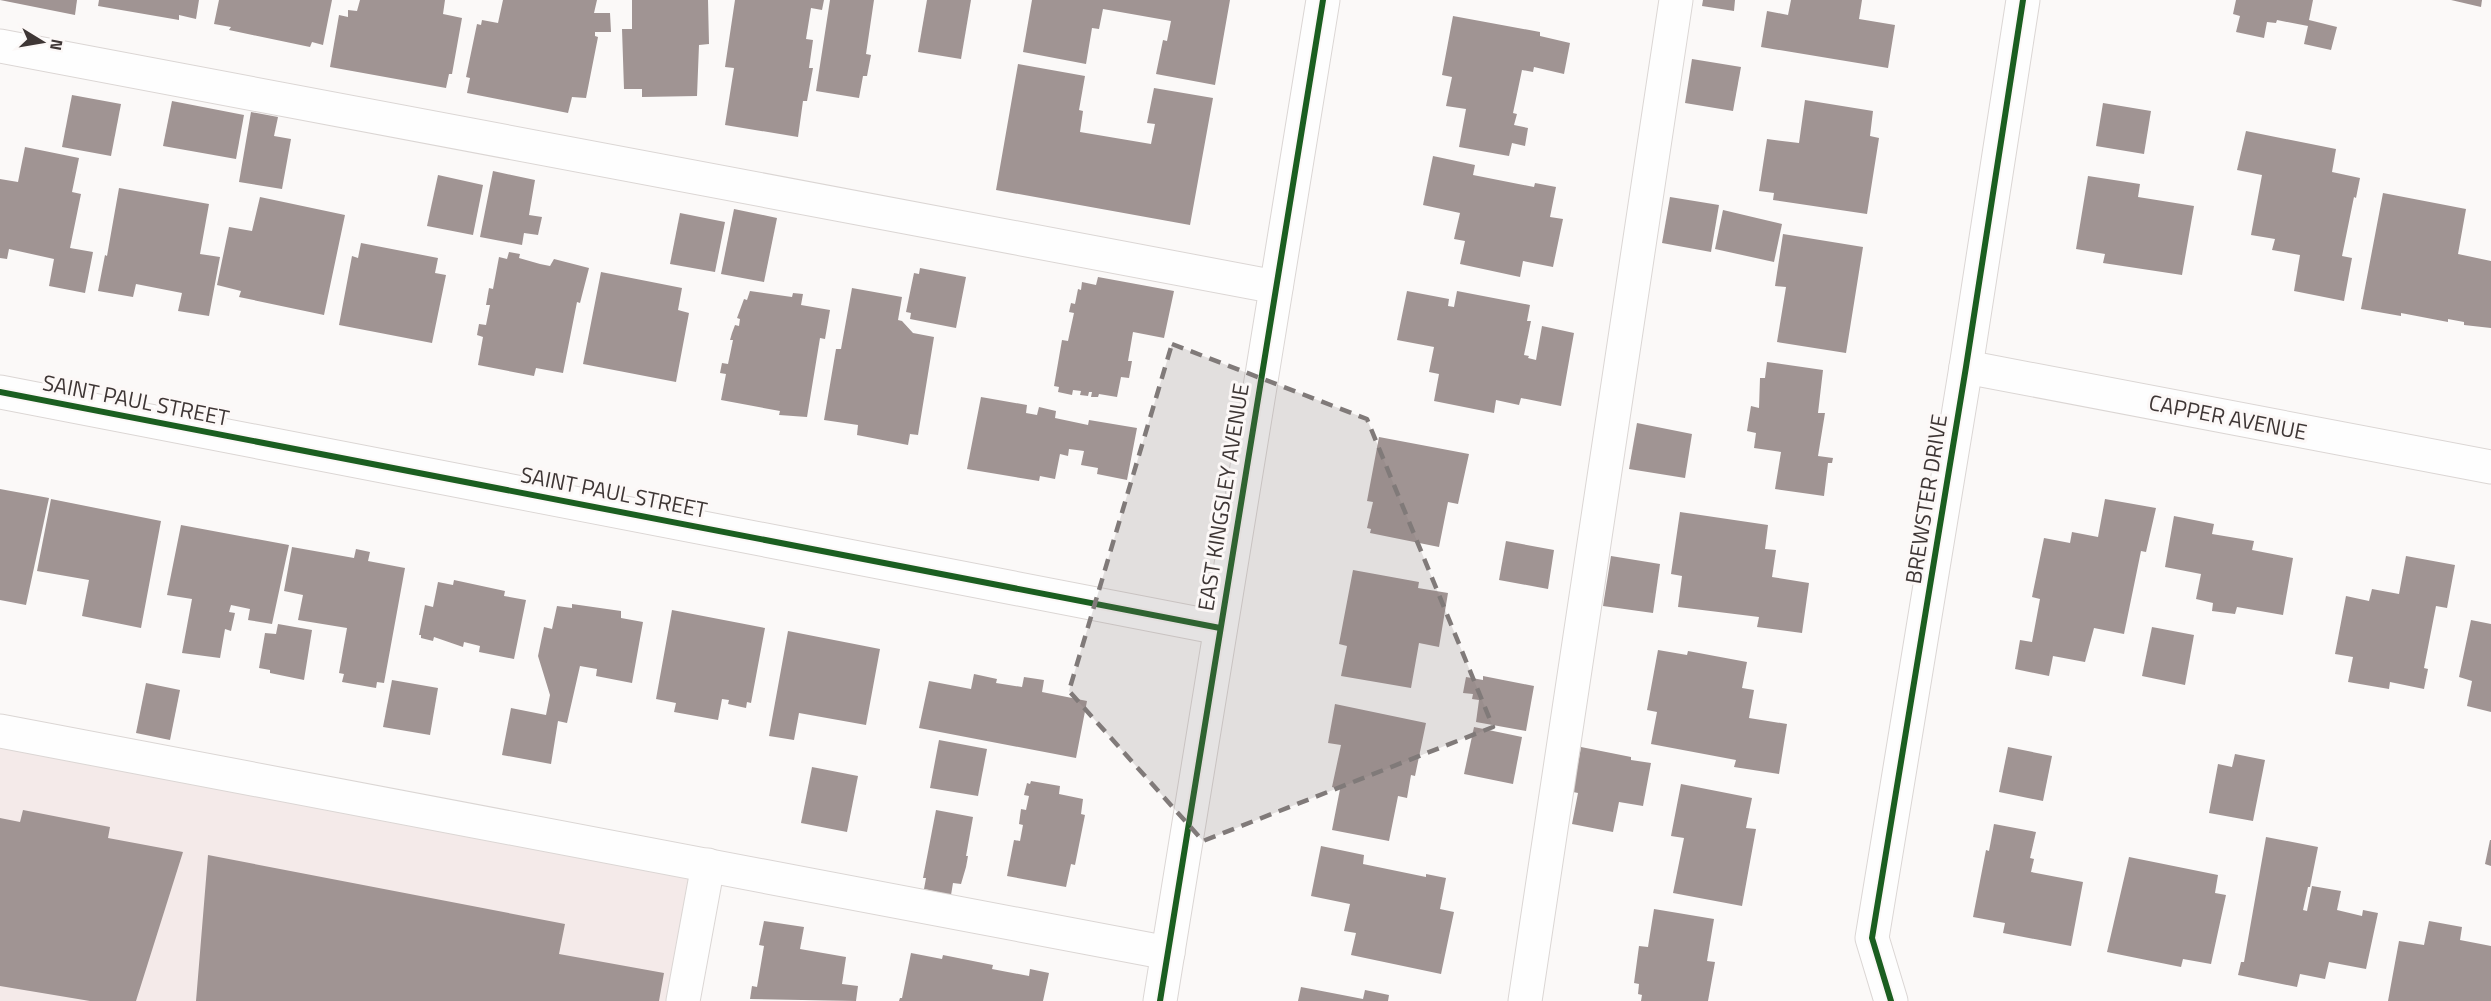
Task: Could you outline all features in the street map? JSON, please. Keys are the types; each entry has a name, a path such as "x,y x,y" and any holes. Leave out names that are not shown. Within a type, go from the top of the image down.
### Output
{"street":[{"name":"EAST KINGSLEY AVENUE","path":"1160,1001 1323,0"},
{"path":"1525,1001 1676,0"},
{"name":"BREWSTER DRIVE","path":"1891,1001 1872,938 1966,367 2023,0"},
{"path":"0,46 1276,287"},
{"name":"CAPPER AVENUE","path":"1966,367 2491,467"},
{"name":"SAINT PAUL STREET","path":"0,392 1220,628"},
{"path":"0,731 1168,953"},
{"path":"683,1001 708,865"}],"highlighted area":[{"path":"1172,344 1367,419 1493,727 1203,841 1069,691"}],"shaded area":[{"path":"0,746 694,875 670,1001 0,1001"}],"building":[{"path":"0,0 77,0 75,15"},
{"path":"99,0 199,0 196,19 179,15 179,20 98,6"},
{"path":"219,0 332,0 323,45 312,42 310,47 229,30 231,27 214,24"},
{"path":"360,0 445,0 443,14 462,18 452,74 449,74 446,88 330,67 339,15 348,17 348,10 357,11"},
{"path":"503,0 597,0 594,13 610,13 611,32 595,32 595,36 598,37 586,98 572,97 568,113 467,93 470,78 466,77 477,24 481,25 482,20 498,23"},
{"path":"632,0 708,0 709,44 699,45 697,96 642,97 642,89 624,89 622,29 632,29"},
{"path":"735,0 824,0 822,10 811,8 806,39 813,40 809,68 813,68 807,101 803,101 798,137 725,125 734,68 725,67"},
{"path":"830,0 874,0 866,54 871,55 867,76 863,76 859,98 816,91"},
{"path":"927,0 971,0 961,59 918,52"},
{"path":"1032,0 1230,0 1215,85 1156,74 1163,40 1167,41 1171,21 1103,9 1099,29 1092,28 1086,64 1023,52"},
{"path":"1703,0 1735,0 1734,11 1702,6"},
{"path":"1791,0 1862,0 1859,19 1895,25 1888,68 1761,47 1767,11 1788,15"},
{"path":"2236,0 2313,0 2309,20 2337,27 2331,50 2304,44 2308,26 2277,20 2276,23 2267,22 2264,38 2236,32 2240,16 2233,14"},
{"path":"2451,0 2482,0 2481,7"},
{"path":"1453,16 1540,32 1540,36 1570,43 1564,74 1534,67 1533,72 1522,70 1513,113 1517,114 1514,125 1528,128 1525,146 1512,143 1509,156 1459,147 1466,109 1446,106 1452,77 1442,75"},
{"path":"1692,59 1741,67 1733,111 1685,103"},
{"path":"1018,64 1085,76 1079,110 1083,111 1080,132 1151,144 1155,124 1147,123 1154,88 1213,98 1190,225 996,190"},
{"path":"72,95 121,104 111,156 62,147"},
{"path":"1805,100 1873,111 1870,136 1879,138 1867,214 1773,200 1774,193 1759,191 1767,139 1799,143"},
{"path":"172,101 244,115 236,159 163,146"},
{"path":"2103,103 2151,111 2144,154 2096,146"},
{"path":"251,112 278,117 274,136 291,139 282,189 239,182"},
{"path":"2246,131 2336,149 2332,172 2360,178 2342,256 2352,258 2344,301 2294,291 2300,255 2272,250 2275,239 2251,235 2262,175 2237,170"},
{"path":"25,147 79,158 72,192 81,194 70,248 93,252 85,293 49,286 54,259 9,249 7,259 0,258 0,179 18,182"},
{"path":"1433,156 1475,165 1473,175 1534,187 1535,183 1556,187 1550,217 1563,219 1553,267 1523,261 1520,277 1460,264 1465,241 1454,239 1460,213 1423,205"},
{"path":"493,171 535,180 529,215 542,217 538,235 524,233 522,245 480,237"},
{"path":"438,175 483,185 473,235 427,226"},
{"path":"2088,176 2140,184 2138,197 2194,206 2182,275 2103,263 2105,254 2076,249"},
{"path":"119,188 209,204 200,254 220,257 209,316 178,311 182,293 136,284 133,297 98,291 105,255 107,256"},
{"path":"2383,193 2466,209 2458,254 2491,261 2491,328 2464,325 2464,322 2448,319 2448,322 2401,313 2401,316 2361,309"},
{"path":"260,197 345,215 324,315 239,297 241,291 217,285 229,227 252,231"},
{"path":"1670,197 1719,205 1711,252 1662,243"},
{"path":"734,209 777,218 764,282 721,274"},
{"path":"1723,210 1782,224 1774,262 1715,249"},
{"path":"680,213 725,222 715,272 670,264"},
{"path":"1783,234 1863,247 1846,353 1777,342 1786,287 1775,286"},
{"path":"361,243 438,258 435,273 446,275 432,343 339,325 352,256 358,258"},
{"path":"509,252 520,254 519,258 550,266 554,259 589,268 580,303 577,302 563,373 536,368 534,376 478,365 483,337 477,335 479,324 486,325 490,305 486,305 489,288 493,289 499,257 507,259"},
{"path":"920,268 966,277 956,328 910,319 911,313 906,312 914,273 919,274"},
{"path":"601,272 682,288 678,310 689,313 676,382 583,364"},
{"path":"1098,277 1174,291 1164,338 1133,332 1128,361 1132,361 1129,378 1121,377 1117,397 1099,394 1098,397 1091,397 1092,392 1089,392 1088,396 1080,395 1081,391 1073,390 1072,395 1058,392 1059,387 1054,386 1062,340 1068,341 1074,313 1069,312 1071,303 1075,304 1082,282 1096,285"},
{"path":"852,288 902,297 898,320 902,321 913,333 934,337 918,435 910,434 908,445 857,435 858,425 824,420 836,349 841,349"},
{"path":"750,291 792,297 793,293 803,294 801,305 830,310 825,339 820,338 807,417 779,415 780,411 721,400 726,374 720,373 722,363 728,364 733,340 730,340 732,333 735,325 739,326 740,319 737,318 744,299 747,300"},
{"path":"1407,291 1449,299 1448,306 1454,307 1457,291 1530,305 1527,321 1531,321 1524,355 1529,356 1528,358 1536,360 1542,326 1574,333 1561,406 1521,398 1519,405 1496,400 1494,413 1434,401 1439,374 1429,372 1434,347 1397,340"},
{"path":"1767,362 1823,370 1818,413 1825,413 1818,456 1833,458 1832,463 1828,463 1824,496 1775,489 1781,452 1754,448 1756,433 1747,431 1751,406 1759,408 1760,378 1765,378"},
{"path":"981,397 1027,405 1026,413 1037,415 1039,407 1056,411 1055,418 1088,425 1089,420 1137,428 1127,480 1097,474 1098,468 1081,465 1084,451 1069,449 1068,456 1060,454 1055,479 1040,476 1039,481 967,469"},
{"path":"1637,423 1692,434 1685,478 1629,469"},
{"path":"1379,437 1469,454 1458,504 1448,502 1439,547 1370,533 1371,529 1367,528 1373,502 1367,501"},
{"path":"0,489 49,498 26,605 0,600"},
{"path":"51,499 161,521 141,628 82,616 89,580 37,571"},
{"path":"2105,499 2156,508 2146,552 2141,551 2124,634 2094,628 2085,662 2053,656 2049,676 2015,669 2020,640 2032,642 2040,599 2032,597 2044,538 2070,543 2072,532 2098,537"},
{"path":"1680,512 1768,525 1765,549 1776,550 1772,577 1809,583 1802,633 1757,627 1759,617 1678,607 1682,576 1671,574"},
{"path":"2174,516 2214,524 2212,534 2254,541 2252,550 2293,558 2283,615 2237,607 2235,614 2212,611 2213,603 2196,599 2201,574 2165,567"},
{"path":"181,525 289,545 272,624 248,620 250,609 231,605 229,612 235,613 231,631 225,629 220,658 182,653 192,599 167,595"},
{"path":"1506,541 1554,550 1548,589 1499,580"},
{"path":"292,547 354,558 356,549 370,552 368,561 405,568 384,683 377,682 376,688 342,682 344,674 339,673 347,628 298,620 303,595 284,591"},
{"path":"1611,556 1660,564 1653,613 1603,606"},
{"path":"2406,556 2455,565 2447,608 2436,606 2424,668 2428,669 2424,689 2390,682 2389,689 2348,682 2353,657 2335,654 2346,596 2369,601 2372,589 2399,594"},
{"path":"1353,570 1419,582 1418,588 1448,593 1439,647 1419,643 1411,688 1341,676 1347,646 1339,644"},
{"path":"454,580 505,591 504,596 526,600 514,659 479,652 480,646 464,642 463,647 434,637 433,641 421,638 419,635 425,605 433,607 438,582 453,585"},
{"path":"572,604 621,611 621,618 643,622 632,683 596,676 597,669 580,666 567,723 558,721 551,764 502,755 511,708 546,715 550,695 538,656 544,627 552,629 557,606 572,608"},
{"path":"672,610 765,628 751,703 747,702 746,708 728,704 729,700 722,699 718,720 674,712 676,703 656,699"},
{"path":"2471,620 2491,624 2491,712 2467,706 2472,681 2459,677"},
{"path":"278,624 312,630 304,680 270,673 270,670 259,668 265,633 276,634"},
{"path":"2152,627 2194,635 2185,685 2142,676"},
{"path":"788,631 880,649 866,725 799,713 794,740 769,736"},
{"path":"1658,650 1687,655 1688,651 1747,662 1742,688 1754,690 1749,718 1787,724 1779,774 1734,767 1736,760 1651,744 1657,712 1647,710"},
{"path":"974,674 997,679 996,683 1022,687 1024,677 1044,680 1042,692 1087,701 1076,758 919,728 929,681 971,689"},
{"path":"1483,676 1534,686 1526,731 1476,722 1479,700 1472,699 1473,694 1463,693 1466,677 1483,680"},
{"path":"392,680 438,688 430,735 383,727"},
{"path":"146,683 180,690 170,740 136,733"},
{"path":"1335,704 1426,723 1415,776 1411,775 1407,798 1398,796 1389,841 1332,830 1340,789 1332,787 1341,745 1328,743"},
{"path":"1474,727 1522,737 1513,784 1464,774"},
{"path":"939,740 987,749 978,796 930,788"},
{"path":"1581,747 1651,763 1643,806 1619,802 1613,832 1572,824 1578,793 1573,792"},
{"path":"2008,747 2052,756 2043,801 1999,792"},
{"path":"2235,754 2265,760 2253,821 2209,813 2218,764 2232,767"},
{"path":"812,767 858,776 847,832 801,823"},
{"path":"1031,781 1060,786 1059,794 1083,799 1081,814 1085,815 1075,865 1071,864 1066,887 1007,876 1014,840 1020,841 1023,825 1019,824 1021,809 1026,810 1029,796 1024,795 1027,783 1030,784"},
{"path":"1681,784 1752,798 1746,828 1756,829 1742,906 1673,893 1684,838 1671,836"},
{"path":"23,810 110,827 108,838 183,852 136,1001 90,1001 0,986 0,818 20,822"},
{"path":"936,810 973,817 966,867 961,884 953,883 951,895 924,889 926,878 923,878"},
{"path":"1994,824 2036,832 2030,858 2034,859 2031,872 2083,882 2071,946 2003,933 2005,923 1973,917 1986,850 1989,851"},
{"path":"2266,837 2318,847 2303,910 2307,911 2312,886 2341,891 2337,910 2362,916 2363,910 2378,913 2366,969 2329,962 2325,979 2300,974 2297,987 2238,975 2241,962 2244,962"},
{"path":"2491,840 2491,866 2485,864"},
{"path":"1321,846 1364,855 1363,864 1426,877 1426,874 1446,878 1440,909 1454,912 1441,974 1351,955 1356,933 1344,931 1350,904 1311,896"},
{"path":"208,855 565,924 559,954 664,973 659,1001 196,1001"},
{"path":"2129,857 2218,875 2215,893 2226,895 2211,964 2183,959 2181,967 2107,952"},
{"path":"1654,909 1714,919 1707,961 1715,962 1708,1001 1641,1001 1642,995 1638,994 1639,984 1634,983 1639,946 1648,947"},
{"path":"764,921 804,927 800,949 846,957 842,984 858,986 856,1001 750,999 752,986 757,987 764,946 759,945"},
{"path":"2429,921 2462,927 2460,940 2491,946 2491,1001 2388,1001 2399,941 2424,945"},
{"path":"911,953 942,959 943,955 993,965 992,969 1029,976 1030,969 1049,973 1043,1001 899,1001 902,998"},
{"path":"1301,987 1363,999 1365,990 1389,995 1388,1001 1298,1001"}],"cycle path":[{"path":"1160,1001 1323,0"},
{"path":"1891,1001 1872,938 1966,367 2023,0"},
{"path":"0,392 1220,628"}]}
